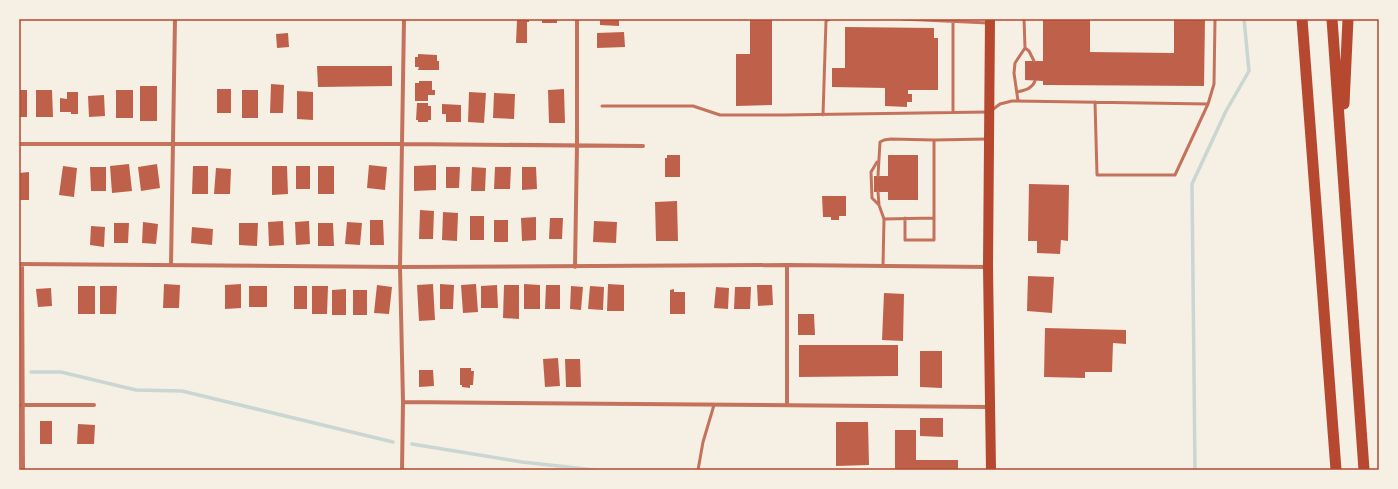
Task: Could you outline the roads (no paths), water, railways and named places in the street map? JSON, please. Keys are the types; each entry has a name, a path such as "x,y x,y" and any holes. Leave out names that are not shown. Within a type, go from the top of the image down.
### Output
{"highway":[{"path":"1302,19 1336,470"},
{"path":"1332,19 1364,470"},
{"path":"1341,146 1348,19"}],"main road":[{"path":"990,21 988,267 992,470"}],"street":[{"path":"171,264 175,19"},
{"path":"402,470 403,402 400,267 404,19"},
{"path":"576,267 577,19"},
{"path":"19,144 172,143 643,146"},
{"path":"23,470 20,405 20,264 400,267 787,265 988,267"},
{"path":"786,405 787,265"},
{"path":"403,402 990,407"},
{"path":"20,405 94,405"}],"lane":[{"path":"823,115 826,21 830,19"},
{"path":"902,19 954,22 990,21"},
{"path":"1018,101 1014,73 1015,63 1025,48 1024,19"},
{"path":"1095,102 1097,174 1175,174 1208,104 1214,84 1215,19"},
{"path":"953,112 954,22"},
{"path":"1025,48 1029,51 1034,61"},
{"path":"1017,92 1027,90 1033,86 1035,80"},
{"path":"602,106 693,106 720,115 823,115 989,112 1000,104 1018,101 1208,104"},
{"path":"878,176 880,142 884,140 989,139"},
{"path":"905,218 905,240 934,240 934,140"},
{"path":"878,160 871,172 872,198 879,205"},
{"path":"878,192 879,205 884,219 883,266"},
{"path":"884,219 934,218"},
{"path":"698,470 703,442 714,405"}],"waterway":[{"path":"1195,470 1192,184 1226,111 1249,71 1244,19"},
{"path":"31,372 61,372 136,390 182,391 393,442"},
{"path":"412,444 522,462 595,470"}]}
